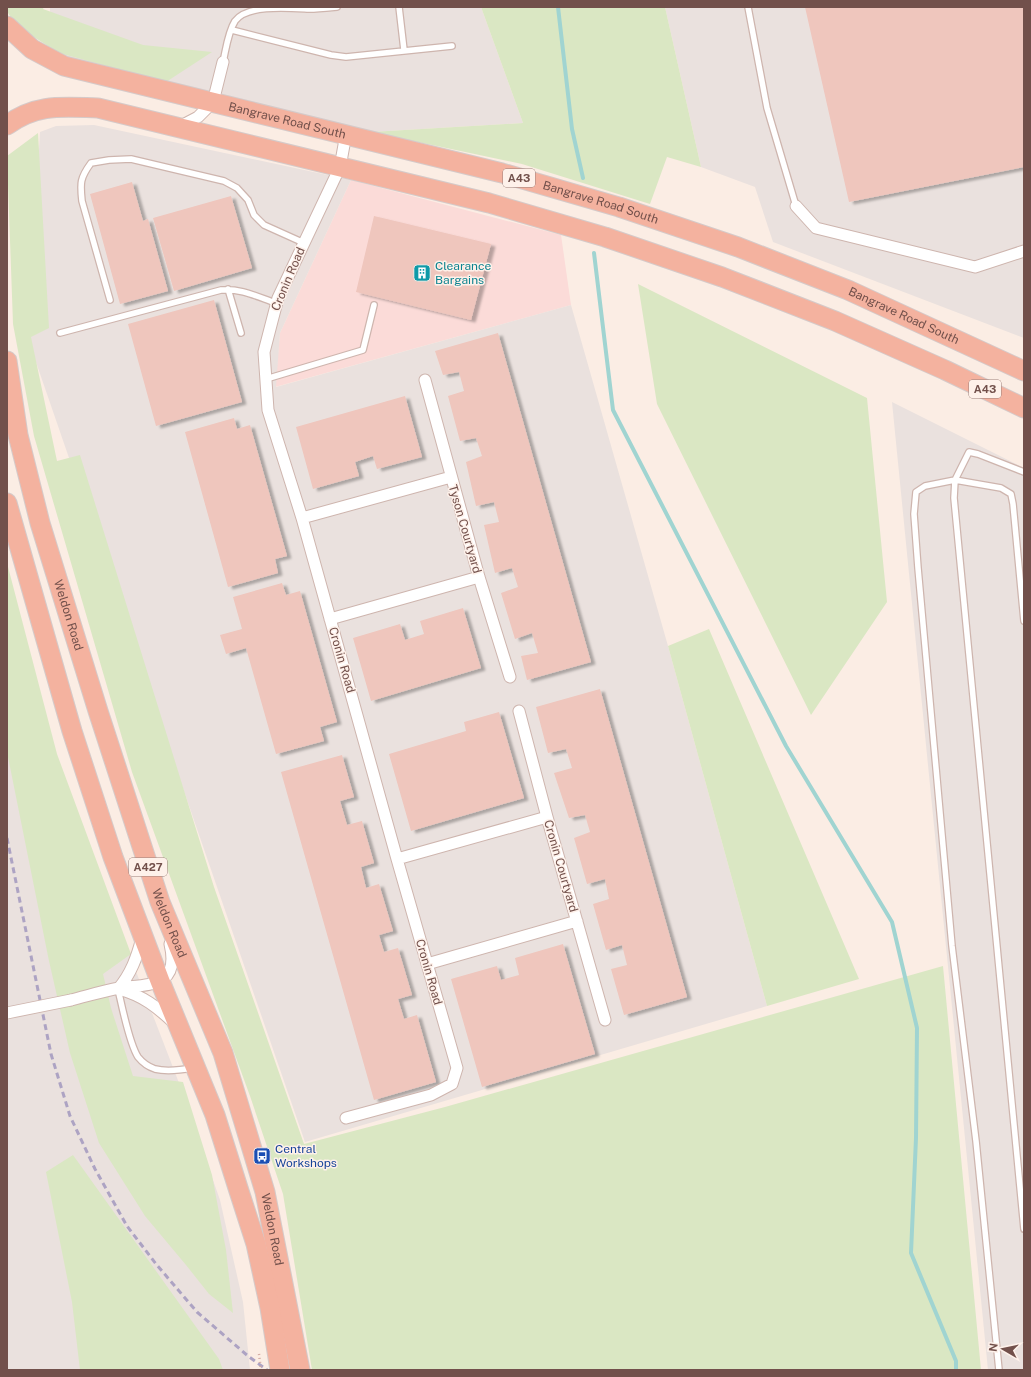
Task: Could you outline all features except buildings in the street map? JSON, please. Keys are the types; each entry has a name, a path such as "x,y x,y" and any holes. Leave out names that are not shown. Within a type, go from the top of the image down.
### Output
{"highway":[{"name":"Bangrave Road South","path":"7,26 32,49 64,66 509,175 619,207 738,247 848,290 1024,371"},
{"name":"A43","path":"7,125 24,115 52,107 98,108 489,203 605,237 714,275 834,321 945,370 1024,408"},
{"name":"Weldon Road","path":"7,361 18,435 40,524 160,902 223,1053 265,1192 300,1370"},
{"name":"Weldon Road","path":"7,503 72,731 113,857 160,981 215,1115 256,1244 270,1308 280,1369"}],"street":[{"path":"177,128 198,116 213,102 223,62"},
{"name":"Cronin Road","path":"346,134 340,167 276,303 264,352 268,410 302,518 457,1068 452,1084 431,1094 346,1118"},
{"path":"796,206 816,228 975,267 1024,252"},
{"name":"Tyson Courtyard","path":"425,380 479,577 510,677"},
{"path":"302,518 451,477"},
{"path":"330,619 479,577"},
{"name":"Cronin Courtyard","path":"519,711 547,817 605,1020"},
{"path":"397,859 547,817"},
{"path":"7,1013 118,989 150,985 160,981 170,970 173,957 160,902"},
{"path":"427,964 577,921"},
{"path":"118,989 127,979 138,956 143,936"},
{"path":"118,989 133,993 158,1007 179,1028"}],"lane":[{"path":"223,62 235,21 244,13 255,10 289,7 310,9 336,7"},
{"path":"399,7 404,50"},
{"path":"748,7 767,108 796,206"},
{"path":"232,30 331,55 346,57 452,46"},
{"path":"110,300 82,200 80,185 83,174 91,163 131,159 224,181 237,188 248,200 254,215 264,225 304,243"},
{"path":"60,333 212,291 228,289 240,291 276,303"},
{"path":"228,289 241,333"},
{"path":"266,379 363,350 374,305"},
{"path":"1024,472 969,452 955,480 954,498 1024,1229"},
{"path":"999,1370 976,1141 952,946 914,514 916,492 925,486 955,480 1001,488 1011,494 1024,621"},
{"path":"118,989 133,1048 139,1058 148,1066 156,1069 180,1070 197,1068"}],"path":[{"path":"259,1354 261,1370"}],"shaded area":[{"path":"50,7 481,7 523,123 371,132 50,54"},
{"path":"665,7 1024,7 1024,338 773,242 755,187 701,167"},
{"path":"94,125 351,180 280,333 276,387 571,305 668,646 767,1006 305,1142 28,339 40,132 56,126"},
{"path":"351,180 561,235 571,305 275,387 280,333"},
{"path":"892,402 1024,468 1024,1370 988,1370"},
{"path":"7,580 53,756 179,1083 220,1200 243,1302 250,1370 7,1370"}],"green space":[{"path":"7,7 44,7 43,9 143,45 212,52 166,82 59,53 15,25 7,11"},
{"path":"481,7 665,7 701,167 667,157 650,204 522,164 371,132 523,123"},
{"path":"38,133 49,328 31,337 57,461 80,455 214,887 304,1144 445,1107 943,966 981,1370 312,1370 283,1194 250,1096 132,772 34,436 13,324 7,156"},
{"path":"638,284 867,398 887,602 811,715 657,404"},
{"path":"7,563 57,754 131,954 103,974 111,1008 133,1076 183,1082 212,1175 226,1250 233,1313 209,1294 145,1216 99,1143 70,1053 49,961 7,752"},
{"path":"709,629 859,979 767,1006 668,646"},
{"path":"73,1155 219,1359 223,1370 80,1370 72,1302 46,1172"}],"waterway":[{"path":"558,7 572,129 583,178"},
{"path":"594,253 613,410 786,746 892,922 917,1028 916,1138 911,1253 956,1361 956,1370"}],"railway":[{"path":"7,838 51,1054 70,1116 95,1169 127,1226 156,1264 197,1312 248,1356 267,1370"}],"place":[{"name":"Clearance Bargains","path":"422,273"},
{"name":"Central Workshops","path":"262,1156"}]}
